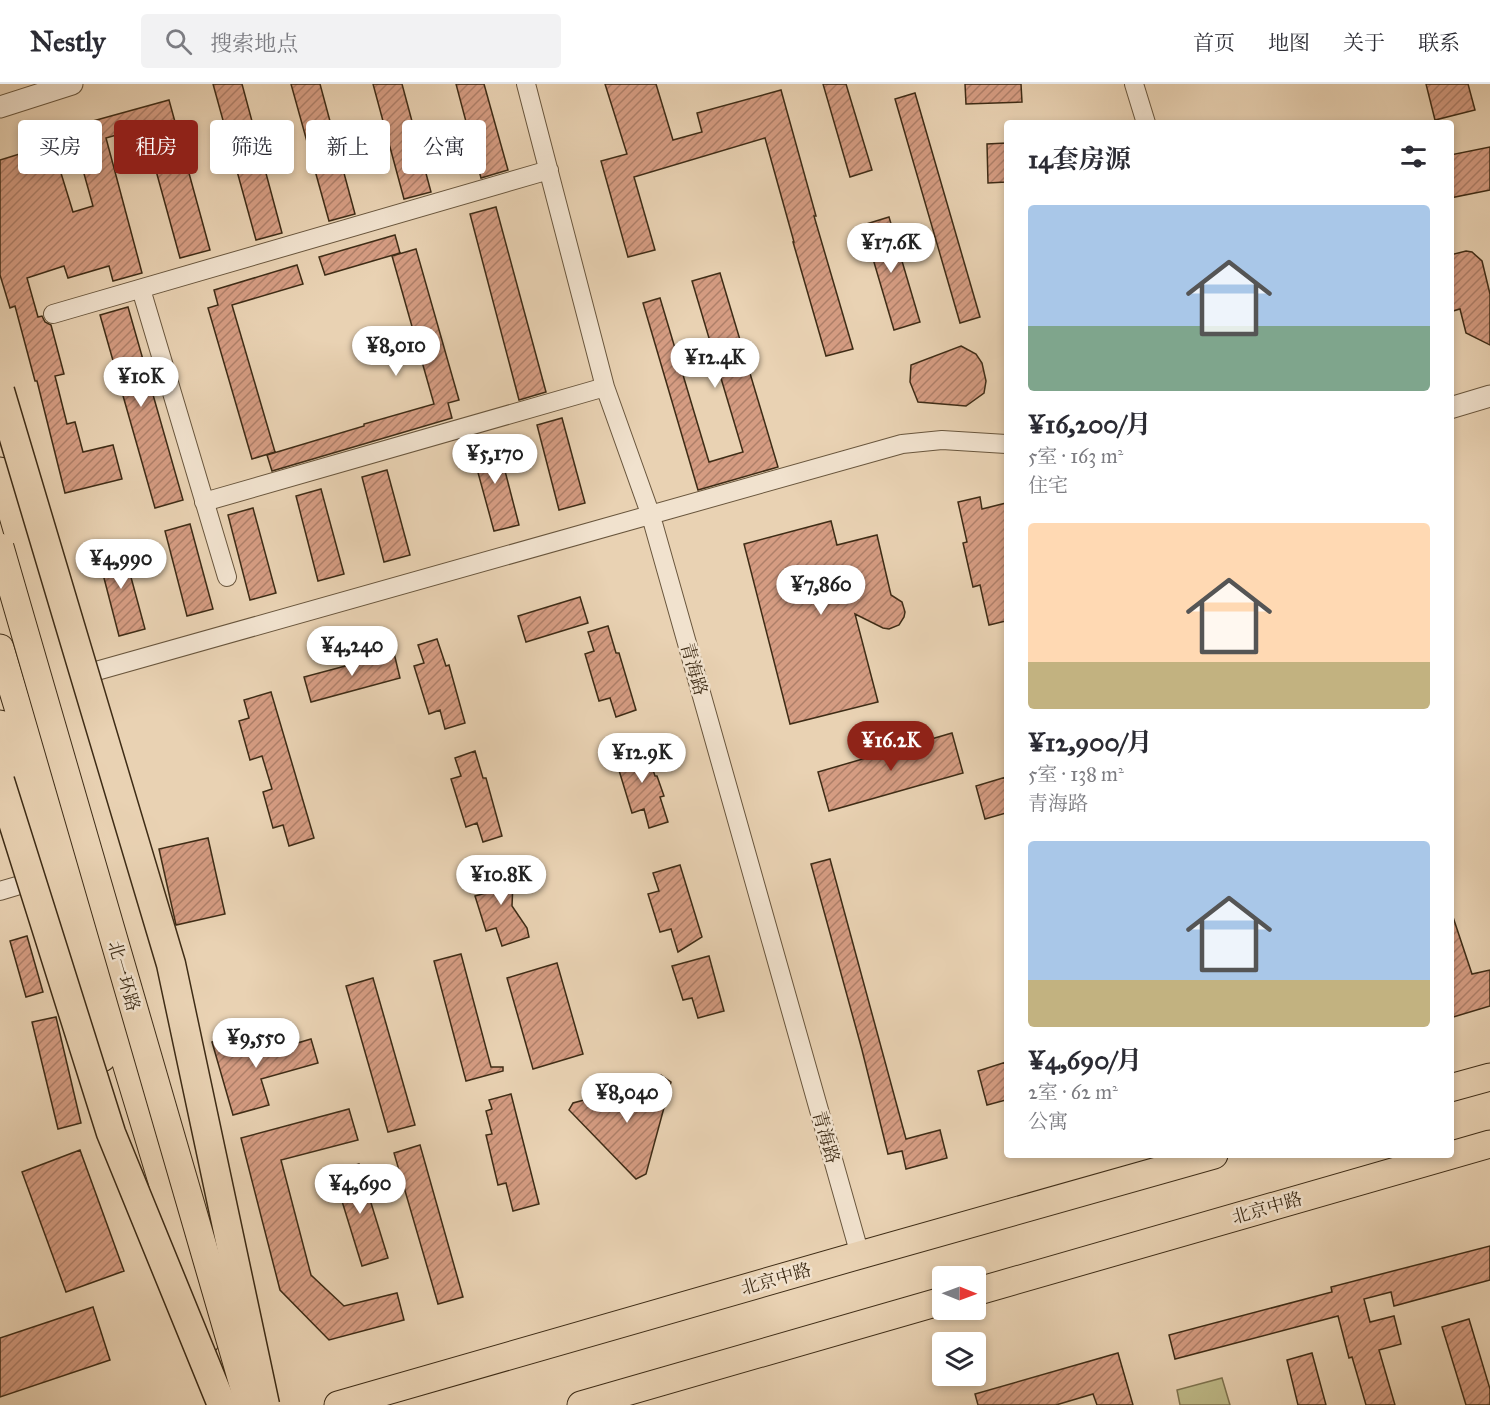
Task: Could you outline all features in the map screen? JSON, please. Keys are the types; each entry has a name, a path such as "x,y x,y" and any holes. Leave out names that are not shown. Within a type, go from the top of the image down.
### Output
{"highway":[{"path":"0,391 171,964 266,1405"},
{"path":"0,781 111,1133 223,1405"}],"main road":[{"path":"0,471 158,1016 219,1269"},
{"name":"北一环路","path":"0,547 249,1405"},
{"name":"北一环路","path":"0,648 161,1178 223,1405"},
{"path":"0,724 123,1128 161,1232"},
{"path":"1454,1087 1490,1077"},
{"name":"北京中路","path":"1454,1154 1490,1144"},
{"name":"北京中路","path":"338,1405 1203,1158"},
{"name":"北京中路","path":"986,1289 1441,1158"},
{"path":"581,1405 932,1304"}],"street":[{"path":"0,107 72,84"},
{"name":"青海路","path":"526,84 605,387 651,516 860,1255"},
{"path":"1134,84 1145,120"},
{"path":"53,314 549,170"},
{"path":"141,289 227,577"},
{"path":"204,502 605,387"},
{"path":"1454,407 1490,396"},
{"path":"61,680 902,444 942,440 1004,444"},
{"path":"0,821 33,925"},
{"path":"0,891 20,885"}],"shaded area":[{"path":"1222,1378 1230,1405 1180,1405 1177,1390"}],"building":[{"path":"213,84 242,84 252,120 223,120"},
{"path":"291,84 320,84 330,120 306,120 306,138"},
{"path":"373,84 402,84 412,120 402,120 402,174 426,174 431,192 404,199 390,147 390,120 383,120"},
{"path":"456,84 484,84 508,170 481,178 480,174 486,174 486,120 466,120"},
{"path":"605,84 656,84 673,140 702,132 697,113 781,90 816,216 814,216 853,349 826,356 765,138 634,177 655,250 628,257 601,161 627,154"},
{"path":"823,84 846,84 872,170 850,177"},
{"path":"965,84 1021,84 1022,102 966,104"},
{"path":"1426,84 1468,84 1475,110 1435,120"},
{"path":"915,93 980,317 960,323 895,99"},
{"path":"169,100 174,120 114,120 114,136 106,138 142,273 113,281 109,266 68,278 64,266 27,278 38,317 42,316 45,322 51,325 64,374 55,376 67,424 75,422 83,452 113,445 122,479 65,493 37,381 35,381 15,306 10,308 0,275 0,160 18,154 18,174 61,174 73,212 93,206 84,174 102,174 102,120 96,120"},
{"path":"1004,143 1004,182 988,183 987,144"},
{"path":"1490,147 1490,190 1454,197 1454,154"},
{"path":"157,174 189,174 210,250 180,258"},
{"path":"238,174 266,174 282,233 256,240"},
{"path":"316,174 344,174 355,214 329,221"},
{"path":"496,207 546,392 519,400 470,214"},
{"path":"889,217 920,322 894,330 863,225"},
{"path":"395,235 400,253 325,275 319,257"},
{"path":"416,249 459,400 448,403 452,418 272,471 267,455 434,404 392,256"},
{"path":"1472,252 1482,261 1490,294 1490,345 1466,333 1460,309 1454,311 1454,254"},
{"path":"297,265 303,284 232,305 275,452 252,459 208,308 218,305 214,290"},
{"path":"720,273 778,467 698,490 643,303 660,298 709,462 743,452 692,281"},
{"path":"128,307 183,500 155,508 100,315"},
{"path":"961,346 976,354 982,363 986,381 984,393 966,406 918,402 910,382 911,365"},
{"path":"562,418 585,503 559,510 537,425"},
{"path":"497,440 519,525 494,531 471,447"},
{"path":"387,470 410,555 384,562 362,477"},
{"path":"321,489 344,574 318,581 296,496"},
{"path":"980,497 982,509 1004,504 1004,621 989,625 980,585 973,587 963,543 967,542 958,502"},
{"path":"253,508 276,593 250,600 228,515"},
{"path":"831,521 837,545 877,535 891,595 902,602 904,617 899,625 889,629 855,614 878,702 790,724 744,544"},
{"path":"190,524 213,609 187,616 165,531"},
{"path":"122,544 145,629 119,636 97,551"},
{"path":"580,597 588,623 526,642 518,616"},
{"path":"608,626 616,653 619,653 636,710 616,717 610,698 599,701 585,654 594,651 588,632"},
{"path":"437,639 446,666 449,665 465,723 445,729 440,710 429,714 414,666 424,663 418,645"},
{"path":"394,653 400,678 311,702 304,677"},
{"path":"271,692 314,838 289,846 283,825 273,828 263,792 272,789 262,756 250,760 239,721 249,718 244,700"},
{"path":"952,733 963,773 829,811 818,772"},
{"path":"643,739 664,796 660,797 668,822 649,828 644,809 632,813 618,767 627,765 621,746"},
{"path":"475,751 483,778 486,778 502,836 483,842 477,823 466,827 451,779 461,776 455,758"},
{"path":"1004,778 1004,814 985,819 976,786"},
{"path":"208,838 225,914 176,925 159,849"},
{"path":"830,859 906,1139 940,1130 947,1158 906,1169 902,1151 888,1154 811,864"},
{"path":"509,865 514,883 512,906 527,928 529,937 502,946 496,928 486,931 475,896 486,893 480,874"},
{"path":"680,865 702,937 678,952 671,929 660,932 648,894 659,891 653,873"},
{"path":"1454,920 1472,974 1490,970 1490,1006 1454,1017"},
{"path":"27,936 43,992 26,997 10,941"},
{"path":"461,954 491,1067 503,1067 503,1071 466,1081 434,961"},
{"path":"709,956 724,1011 698,1018 692,998 683,1000 672,966"},
{"path":"557,963 583,1054 533,1069 507,978"},
{"path":"373,978 415,1125 388,1132 346,986"},
{"path":"56,1017 81,1123 58,1129 32,1022"},
{"path":"247,1032 253,1056 311,1039 318,1063 261,1079 269,1105 233,1115 212,1042"},
{"path":"1004,1063 1004,1101 987,1105 978,1071"},
{"path":"661,1075 671,1082 646,1174 636,1179 569,1110 573,1103 603,1095 628,1116 639,1081"},
{"path":"511,1094 539,1204 513,1211 506,1183 498,1185 486,1135 492,1134 486,1111 492,1109 489,1100"},
{"path":"349,1109 358,1140 281,1160 311,1275 344,1306 397,1293 404,1320 329,1340 280,1290 241,1138"},
{"path":"420,1145 463,1297 438,1304 394,1153"},
{"path":"80,1150 124,1271 66,1292 22,1172"},
{"path":"359,1164 388,1258 362,1266 333,1172"},
{"path":"1490,1246 1490,1280 1394,1306 1391,1292 1364,1299 1370,1322 1394,1316 1401,1344 1379,1350 1395,1405 1366,1405 1352,1357 1349,1358 1338,1316 1175,1359 1169,1335 1332,1292 1331,1287"},
{"path":"93,1307 110,1360 0,1397 0,1338"},
{"path":"1469,1319 1490,1389 1490,1405 1466,1405 1442,1327"},
{"path":"1118,1353 1133,1405 1097,1405 1093,1394 1056,1405 978,1405 975,1394"},
{"path":"1312,1353 1326,1405 1298,1405 1287,1360"}]}
